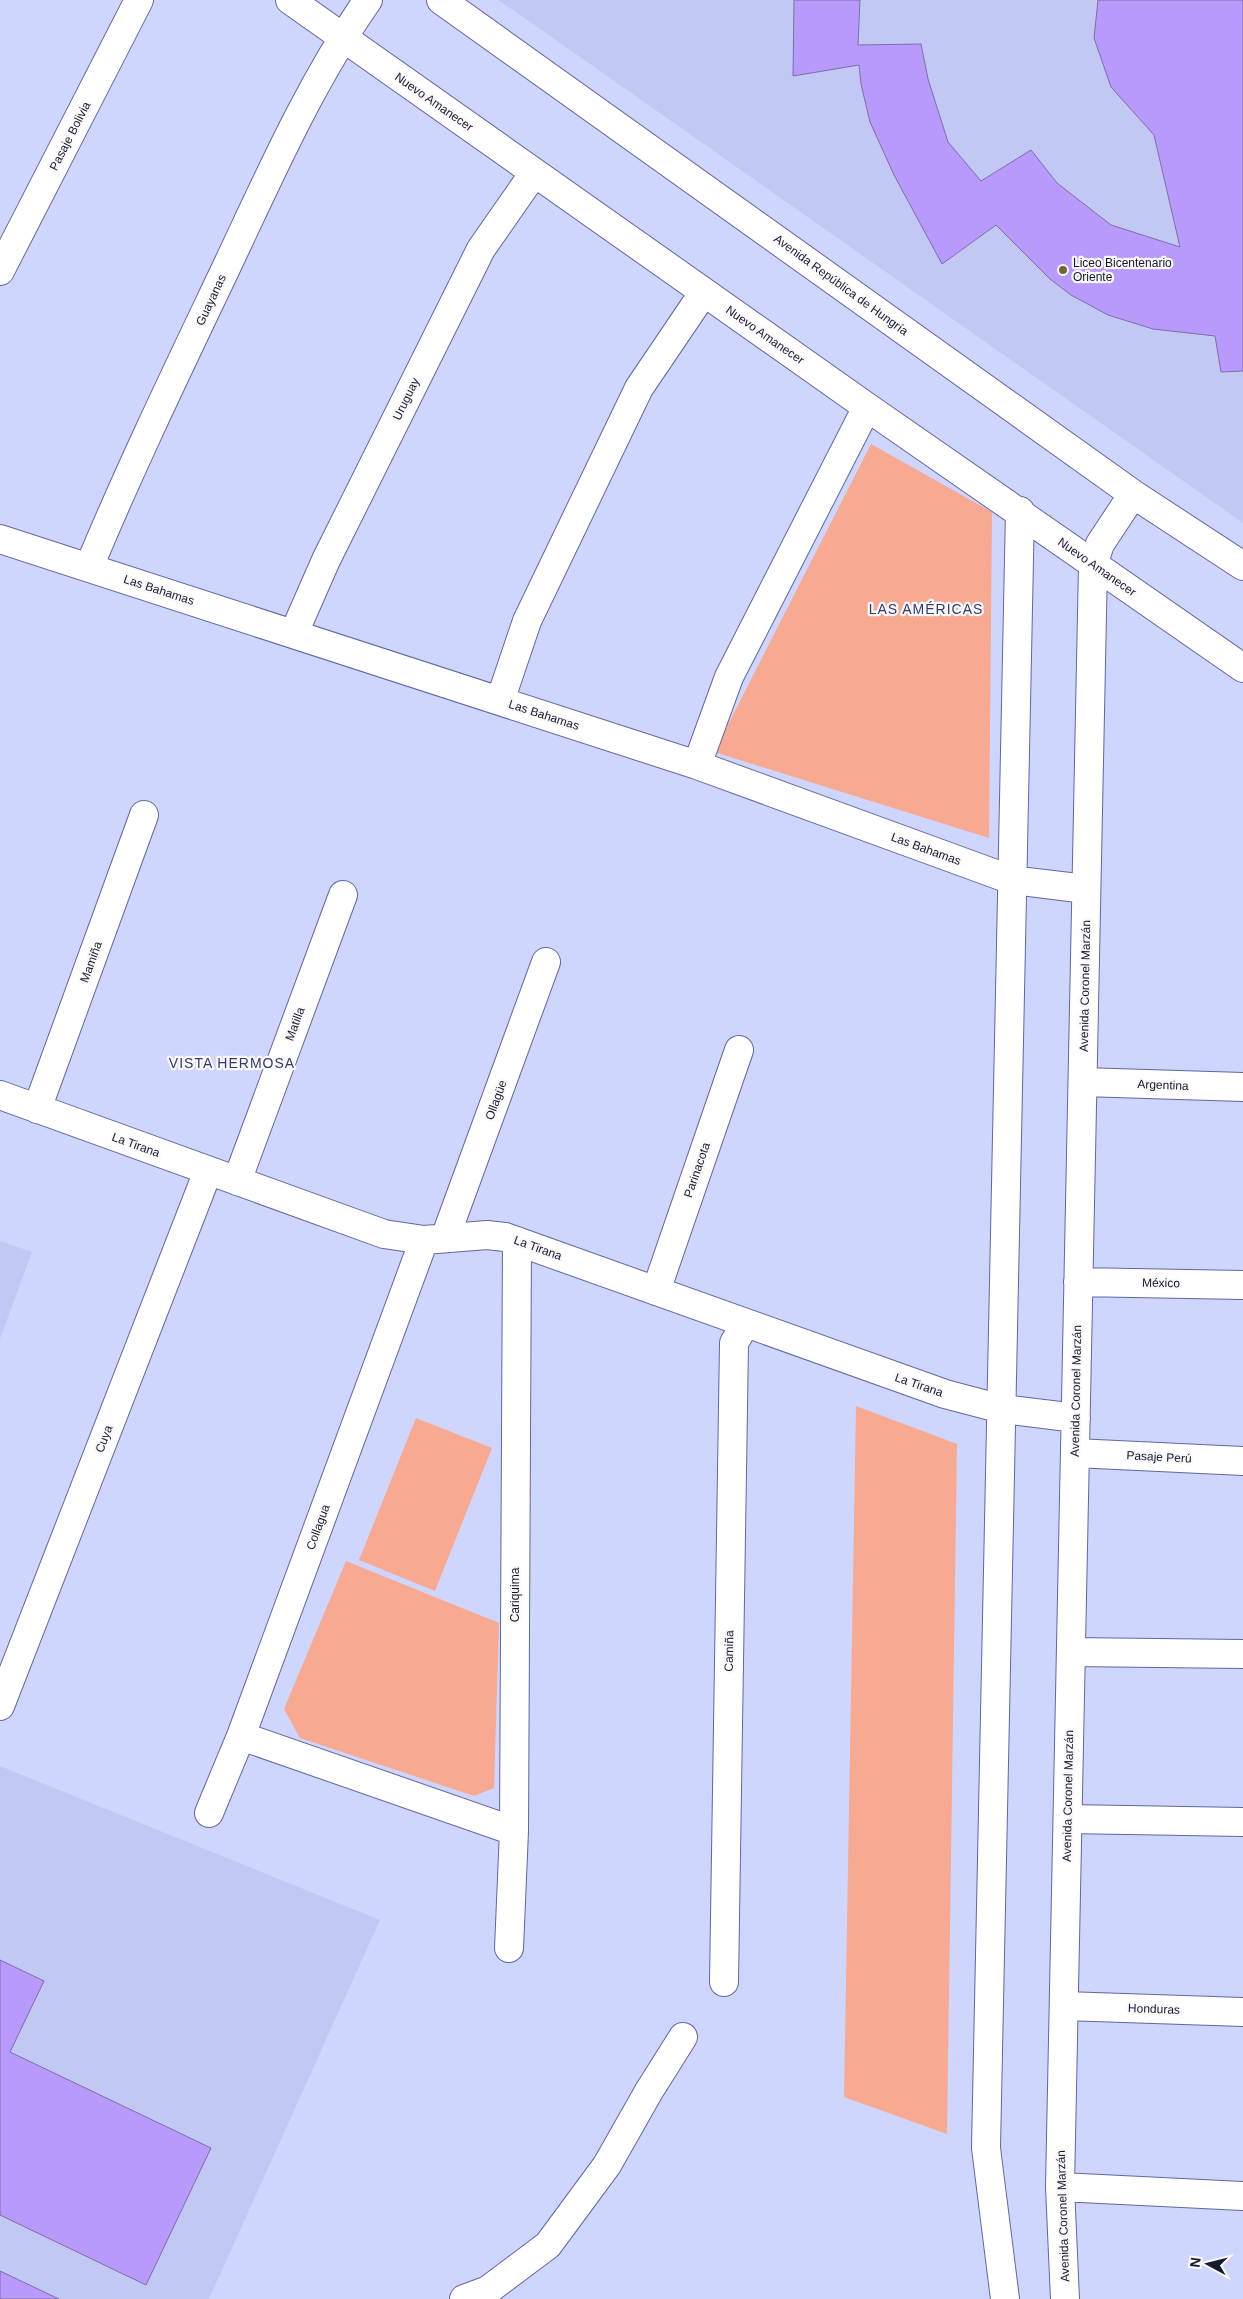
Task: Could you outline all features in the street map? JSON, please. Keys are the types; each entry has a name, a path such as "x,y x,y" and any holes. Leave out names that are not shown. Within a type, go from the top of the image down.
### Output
{"street":[{"name":"Pasaje Bolivia","path":"0,272 140,0"},
{"name":"Nuevo Amanecer","path":"290,0 867,407 1243,668"},
{"name":"Guayanas","path":"89,567 119,494 280,153 342,37 368,0"},
{"name":"Avenida República de Hungría","path":"441,0 1133,494 1243,566"},
{"name":"Uruguay","path":"294,633 326,560 481,249 534,173"},
{"path":"500,701 528,621 639,388 704,292"},
{"path":"697,764 733,670 867,407"},
{"name":"Avenida Coronel Marzán","path":"1066,2299 1060,2187 1093,565 1100,544 1133,494"},
{"path":"1005,2299 986,2148 1020,512"},
{"name":"Las Bahamas","path":"0,538 697,764 1012,880 1086,889"},
{"name":"Mamiña","path":"37,1109 144,815"},
{"name":"Matilla","path":"237,1181 343,895"},
{"name":"Ollagüe","path":"435,1239 546,962"},
{"name":"Parinacota","path":"656,1291 738,1050"},
{"name":"Argentina","path":"1083,1082 1243,1087"},
{"name":"La Tirana","path":"0,1096 384,1234 435,1239 488,1235 505,1237 945,1394 1002,1409 1076,1418"},
{"name":"Cuya","path":"0,1706 208,1171"},
{"name":"Collagua","path":"209,1813 241,1736 435,1239"},
{"name":"Cariquima","path":"509,1948 514,1831 517,1241"},
{"name":"México","path":"1078,1282 1243,1285"},
{"name":"Camiña","path":"724,1982 734,1343 745,1324"},
{"name":"Pasaje Perú","path":"1075,1453 1243,1461"},
{"path":"1071,1652 1243,1654"},
{"path":"241,1736 514,1831"},
{"path":"1068,1819 1243,1822"},
{"name":"Honduras","path":"1064,2006 1243,2012"},
{"path":"464,2299 488,2290 548,2245 607,2165 683,2037"},
{"path":"1060,2187 1243,2196"}],"shaded area":[{"name":"Liceo Bicentenario Oriente","path":"498,0 1243,0 1243,523 523,17"},
{"path":"871,444 992,512 989,838 714,752"},
{"path":"0,1241 32,1252 0,1339"},
{"path":"856,1406 957,1444 947,2134 844,2097"},
{"path":"416,1418 492,1448 435,1591 359,1560"},
{"path":"346,1561 499,1623 494,1788 474,1796 300,1738 284,1709"},
{"path":"0,1766 380,1920 209,2299 0,2299"}],"building":[{"path":"794,0 860,0 858,45 921,44 928,79 948,142 981,181 1031,150 1057,183 1111,225 1180,247 1154,135 1111,87 1094,38 1098,0 1243,0 1243,371 1221,372 1215,336 1153,329 1108,315 1071,295 1050,279 996,225 942,264 894,175 870,122 861,84 859,65 793,76"},
{"path":"0,1960 44,1981 10,2052 211,2148 146,2285 0,2215"},
{"path":"0,2271 59,2299 0,2299"}],"place":[{"name":"Liceo Bicentenario Oriente","path":"1063,270"}],"district":[{"name":"LAS AMÉRICAS","path":"926,609"},
{"name":"VISTA HERMOSA","path":"232,1063"}]}
